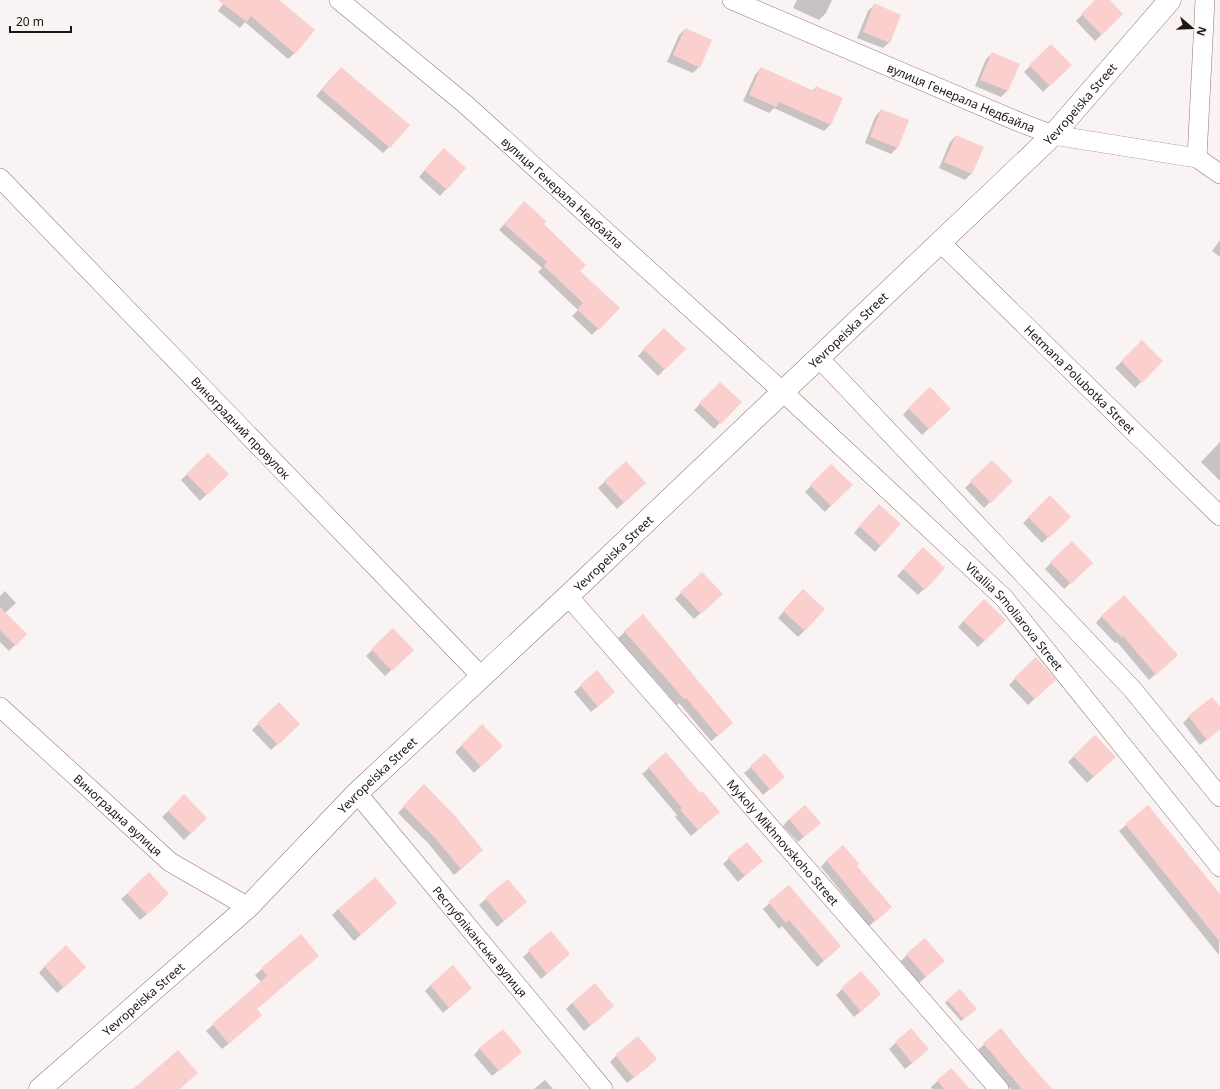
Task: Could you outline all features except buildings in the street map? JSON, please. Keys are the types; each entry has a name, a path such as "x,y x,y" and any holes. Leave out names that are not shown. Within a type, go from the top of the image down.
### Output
{"street":[{"name":"вулиця Генерала Недбайла","path":"339,0 465,104 782,391"},
{"name":"вулиця Генерала Недбайла","path":"732,0 1019,122 1054,135 1196,158 1220,174"},
{"name":"Yevropeiska Street","path":"40,1089 248,906 357,793 568,596 782,391 1054,135 1170,0"},
{"path":"1196,158 1205,0"},
{"name":"Виноградний провулок","path":"0,178 482,677"},
{"name":"Hetmana Polubotka Street","path":"940,242 1220,516"},
{"path":"818,357 1133,690 1220,797"},
{"name":"Vitaliia Smoliarova Street","path":"782,391 1004,598 1220,867"},
{"name":"Mykoly Mikhnovskoho Street","path":"568,596 999,1089"},
{"name":"Виноградна вулиця","path":"0,707 170,862 248,906"},
{"name":"Республіканська вулиця","path":"357,793 603,1089"}]}
